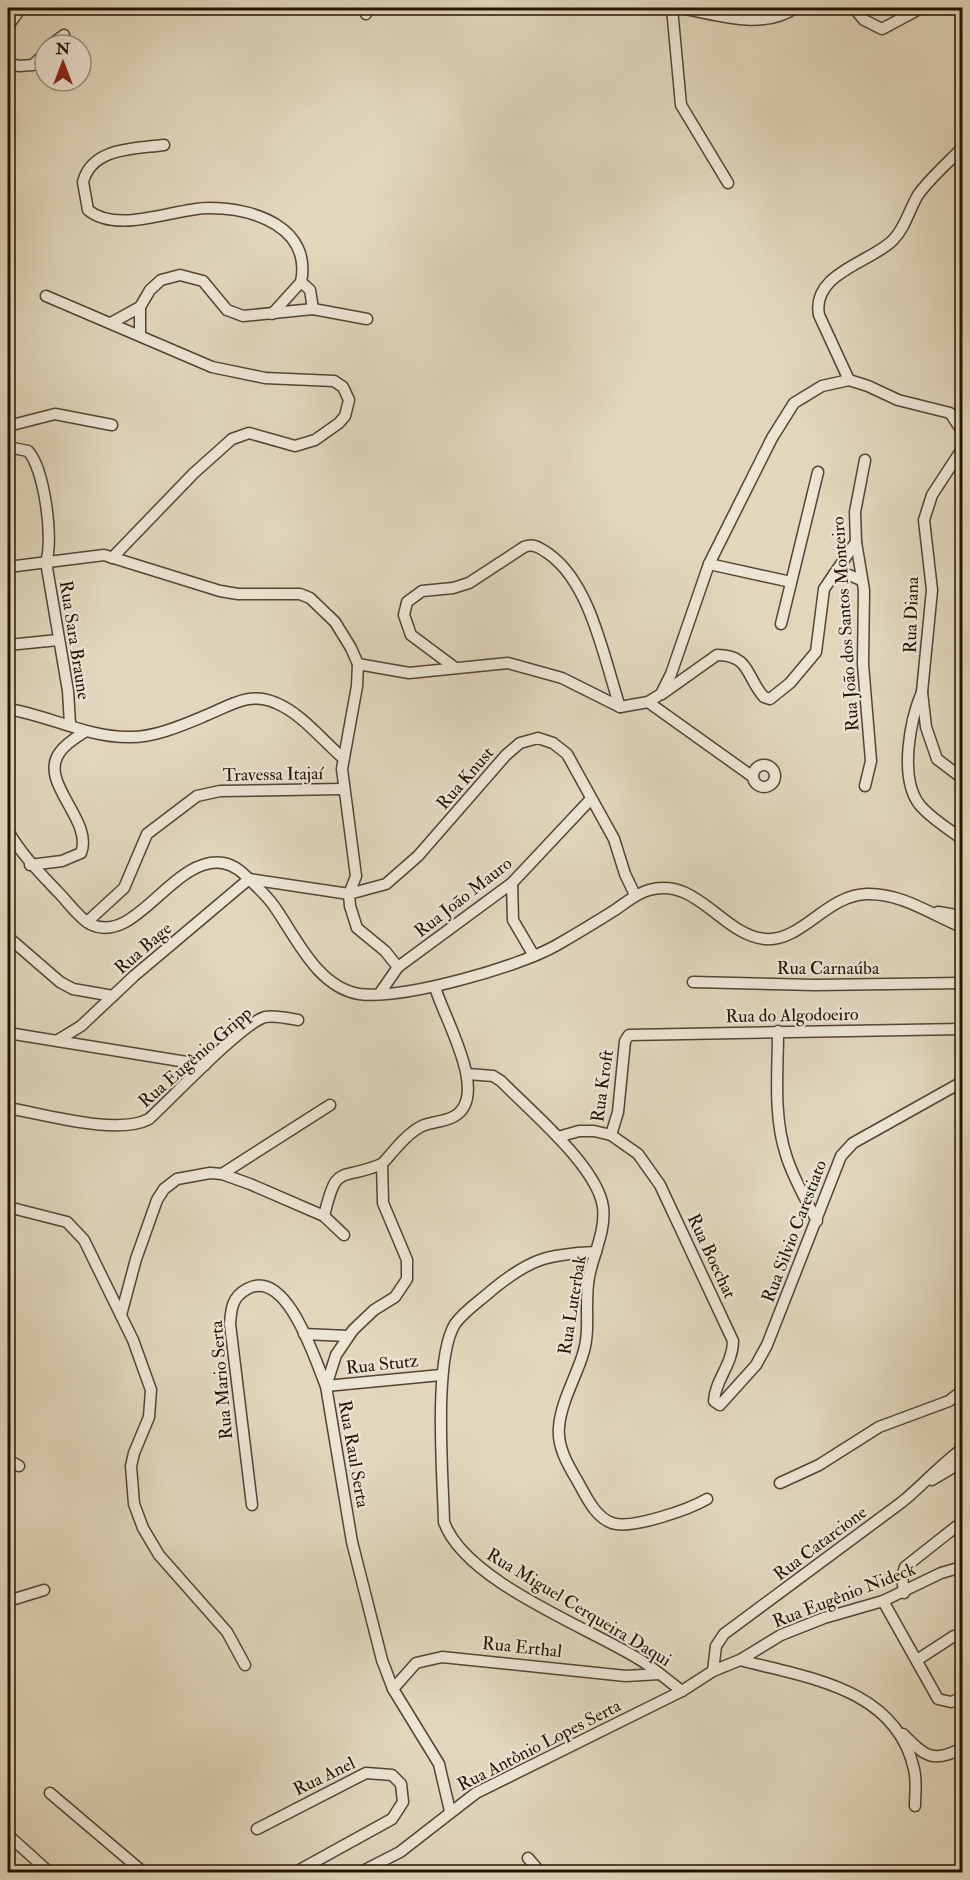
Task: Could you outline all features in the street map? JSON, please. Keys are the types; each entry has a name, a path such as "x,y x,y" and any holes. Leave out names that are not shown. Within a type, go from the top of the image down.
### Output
{"street":[{"path":"8,26 21,8"},
{"path":"672,8 681,105 728,183"},
{"path":"680,8 757,20 781,16 795,8"},
{"path":"854,8 864,20 882,29 921,8"},
{"path":"8,63 19,66 33,65"},
{"path":"164,145 110,153 95,161 83,182 88,210 105,219 122,220 207,208 241,212 261,218 294,239 302,255 301,282 272,314"},
{"path":"849,381 819,315 822,294 844,270 882,249 896,237 919,193 963,148"},
{"path":"111,323 140,308 153,287 166,278 180,275 203,282 220,302 235,314 250,316 313,309 367,319"},
{"path":"301,282 310,290 313,309"},
{"path":"46,296 212,368 238,374 334,381 343,387 349,400 345,416 339,423 305,445 288,445 249,433 232,439 194,473 112,558"},
{"path":"140,308 140,335"},
{"path":"661,694 671,674 709,564 777,429 795,403 807,393 822,386 849,381 859,382 898,400 950,413 963,431"},
{"path":"8,426 55,414 112,425"},
{"path":"8,447 28,451 37,465 50,549 46,562"},
{"name":"Rua Diana","path":"963,449 932,495 924,520 932,590 922,692 926,727 937,759 963,778"},
{"name":"Rua João dos Santos Monteiro","path":"865,460 855,498 856,542 864,590 863,664 871,761 865,786"},
{"path":"781,624 818,472"},
{"path":"398,967 385,951 357,928 352,918 349,894 356,876 343,789 343,759 353,715 358,664 409,673 508,663 562,678 620,707 648,702 706,660 717,655 727,655 744,664 761,695 767,699 773,698 804,669 816,652 824,589 856,542"},
{"path":"454,667 411,635 404,615 407,602 422,591 453,588 469,583 524,546 534,545 561,563 572,577 588,610 620,707"},
{"name":"Rua Sara Braune","path":"8,567 95,555 112,558 220,591 238,594 300,594 310,598 335,622 358,664"},
{"name":"Rua Sara Braune","path":"46,562 68,692 70,724"},
{"path":"709,564 791,582"},
{"path":"833,576 849,575 861,580"},
{"path":"8,645 58,640"},
{"path":"922,692 913,714 910,732 909,760 916,799 925,810 963,839"},
{"path":"8,709 70,724 86,731 128,737 150,735 235,702 255,698 277,703 293,713 343,759"},
{"path":"648,702 753,777"},
{"path":"30,864 62,861 81,853 83,835 61,790 55,772 55,761 69,742 86,731"},
{"name":"Rua Knust","path":"249,879 349,894 386,884 400,874 506,755 527,740 538,738 553,742 567,754 590,800 614,839 625,874 635,895"},
{"name":"Travessa Itajaí","path":"87,922 124,888 147,834 197,796 220,791 343,789"},
{"name":"Rua João Mauro","path":"380,993 398,967 512,883 590,800"},
{"path":"8,831 30,864 87,922 102,927 121,924 141,912 183,874 199,867 226,863 249,879 272,902 314,965 329,979 348,991 361,994 435,987 534,956 592,924 635,895 659,888 678,889 700,900 746,932 770,939 797,930 839,900 856,895 882,895 932,911 963,916"},
{"name":"Rua Bage","path":"58,1040 81,1026 249,879"},
{"path":"512,883 513,920 534,956"},
{"path":"932,911 963,927"},
{"path":"8,937 60,982 73,989 113,996"},
{"name":"Rua Carnaúba","path":"693,982 815,985 963,983"},
{"path":"324,1216 331,1187 337,1177 382,1164 413,1131 460,1112 465,1106 468,1074 435,987"},
{"name":"Rua Eugênio Gripp","path":"8,1108 111,1126 139,1124 149,1119 205,1065 259,1020 275,1016 298,1020"},
{"name":"Rua do Algodoeiro","path":"625,1041 632,1035 963,1029"},
{"path":"778,1031 777,1099 781,1134 793,1176 817,1221"},
{"path":"8,1033 205,1065"},
{"name":"Rua Kroft","path":"611,1135 618,1112 625,1041"},
{"name":"Rua Luterbak","path":"468,1074 493,1076 501,1081 577,1158 601,1200 603,1215 588,1289 584,1352 559,1427 563,1455 590,1502 612,1523 620,1524 666,1516 707,1499"},
{"name":"Rua Silvio Carestiato","path":"719,1405 756,1365 767,1345 835,1170 847,1149 963,1082"},
{"path":"222,1174 330,1106"},
{"path":"558,1137 579,1131 611,1135"},
{"name":"Rua Boechat","path":"611,1135 638,1154 660,1185 730,1334 733,1347 730,1359 714,1395 714,1401 719,1405"},
{"name":"Rua Raul Serta","path":"382,1164 383,1203 407,1260 407,1279 395,1297 362,1320 348,1336 336,1355 326,1386 352,1542 382,1660 393,1689 439,1764 450,1811"},
{"path":"121,1315 136,1259 164,1189 169,1184 185,1177 222,1174 324,1216 344,1235"},
{"path":"8,1208 72,1224 84,1240 145,1366 151,1390 149,1417 131,1466 134,1504 143,1528 159,1555 227,1632 245,1665"},
{"name":"Rua Miguel Cerqueira Daqui","path":"596,1252 540,1259 514,1272 455,1324 441,1375 444,1522 449,1536 461,1552 505,1585 640,1659 682,1691"},
{"name":"Rua Mario Serta","path":"252,1505 232,1351 230,1324 233,1301 254,1286 274,1289 283,1296 304,1334 326,1386"},
{"path":"304,1334 348,1336"},
{"name":"Rua Stutz","path":"326,1386 441,1375"},
{"path":"780,1483 819,1465 879,1427 949,1401 963,1391"},
{"name":"Rua Catarcione","path":"713,1671 716,1646 724,1634 924,1484 938,1467 963,1449"},
{"path":"8,1460 19,1466"},
{"path":"924,1484 963,1462"},
{"path":"904,1593 902,1576 905,1567 963,1522"},
{"name":"Rua Eugênio Nideck","path":"740,1660 781,1635 884,1601 940,1573 963,1568"},
{"path":"8,1601 44,1590"},
{"path":"884,1601 938,1699 947,1703 963,1698"},
{"path":"917,1660 958,1636"},
{"name":"Rua Erthal","path":"393,1689 417,1663 442,1657 626,1676 659,1674"},
{"path":"740,1660 846,1690 880,1711 925,1755 941,1757 963,1748"},
{"name":"Rua Antônio Lopes Serta","path":"361,1872 400,1852 476,1793 682,1691 713,1671 740,1660"},
{"path":"897,1727 914,1769 915,1806"},
{"name":"Rua Anel","path":"257,1829 366,1773 392,1775 401,1784 403,1802 392,1820 296,1872"},
{"path":"50,1793 143,1872"},
{"path":"8,1835 49,1872"},
{"path":"528,1858 540,1872"}]}
